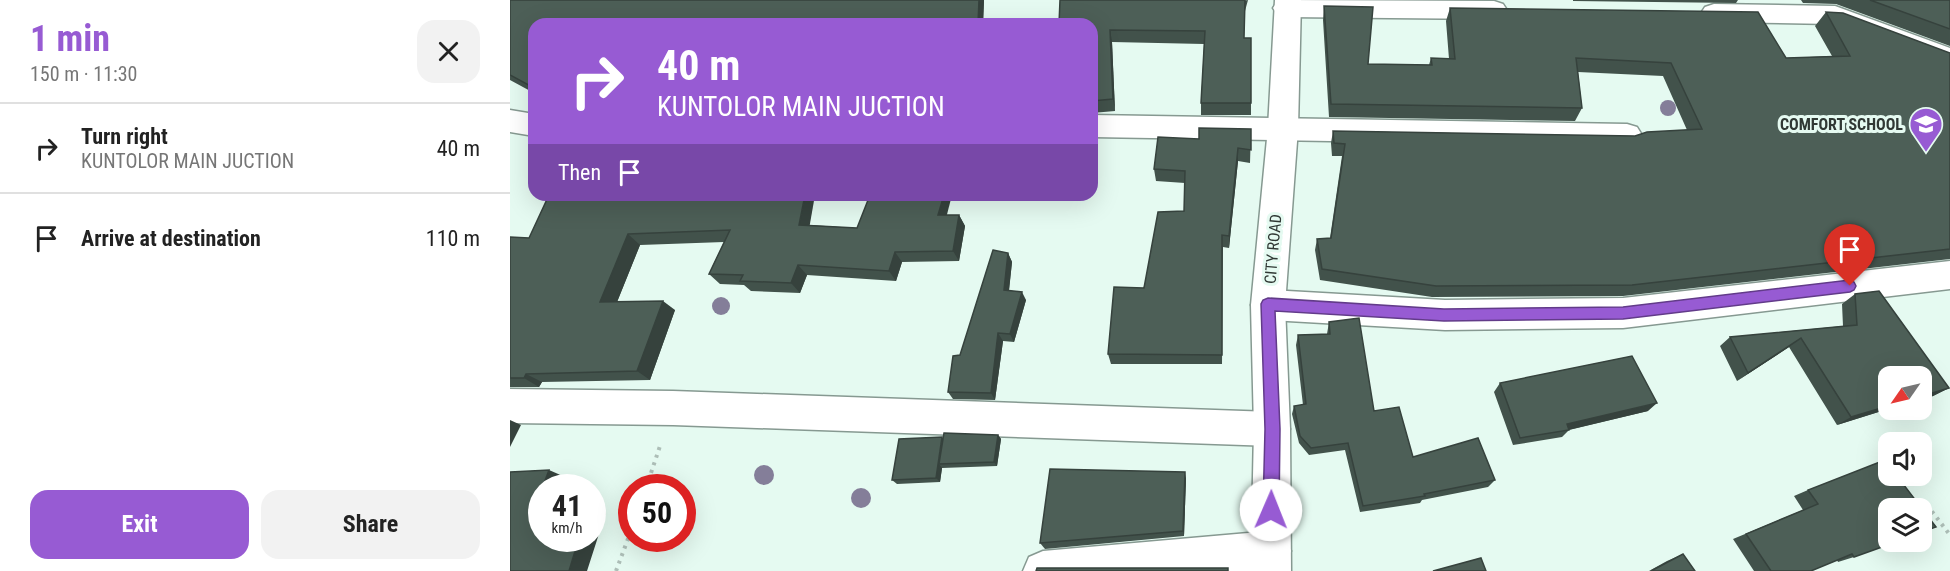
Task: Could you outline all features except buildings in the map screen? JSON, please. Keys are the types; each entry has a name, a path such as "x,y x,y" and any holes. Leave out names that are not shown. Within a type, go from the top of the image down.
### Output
{"street":[{"path":"1287,4 1513,11"},
{"name":"CITY ROAD","path":"1271,561 1272,429 1268,304 1283,128 1287,4"},
{"path":"1692,13 1835,15 1950,58"},
{"path":"510,121 528,124"},
{"path":"1098,126 1627,135"},
{"path":"1268,304 1444,315 1623,313 1950,275"},
{"path":"510,406 674,408 1272,429"},
{"path":"1043,571 1271,561"}],"path":[{"path":"651,474 674,408"},
{"path":"1932,512 1950,535"},
{"path":"616,571 623,552"}],"place":[{"name":"COMFORT SCHOOL","path":"1926,153"}],"route":[{"path":"1271,510 1272,429 1268,304 1444,315 1623,313 1850,286"}]}
